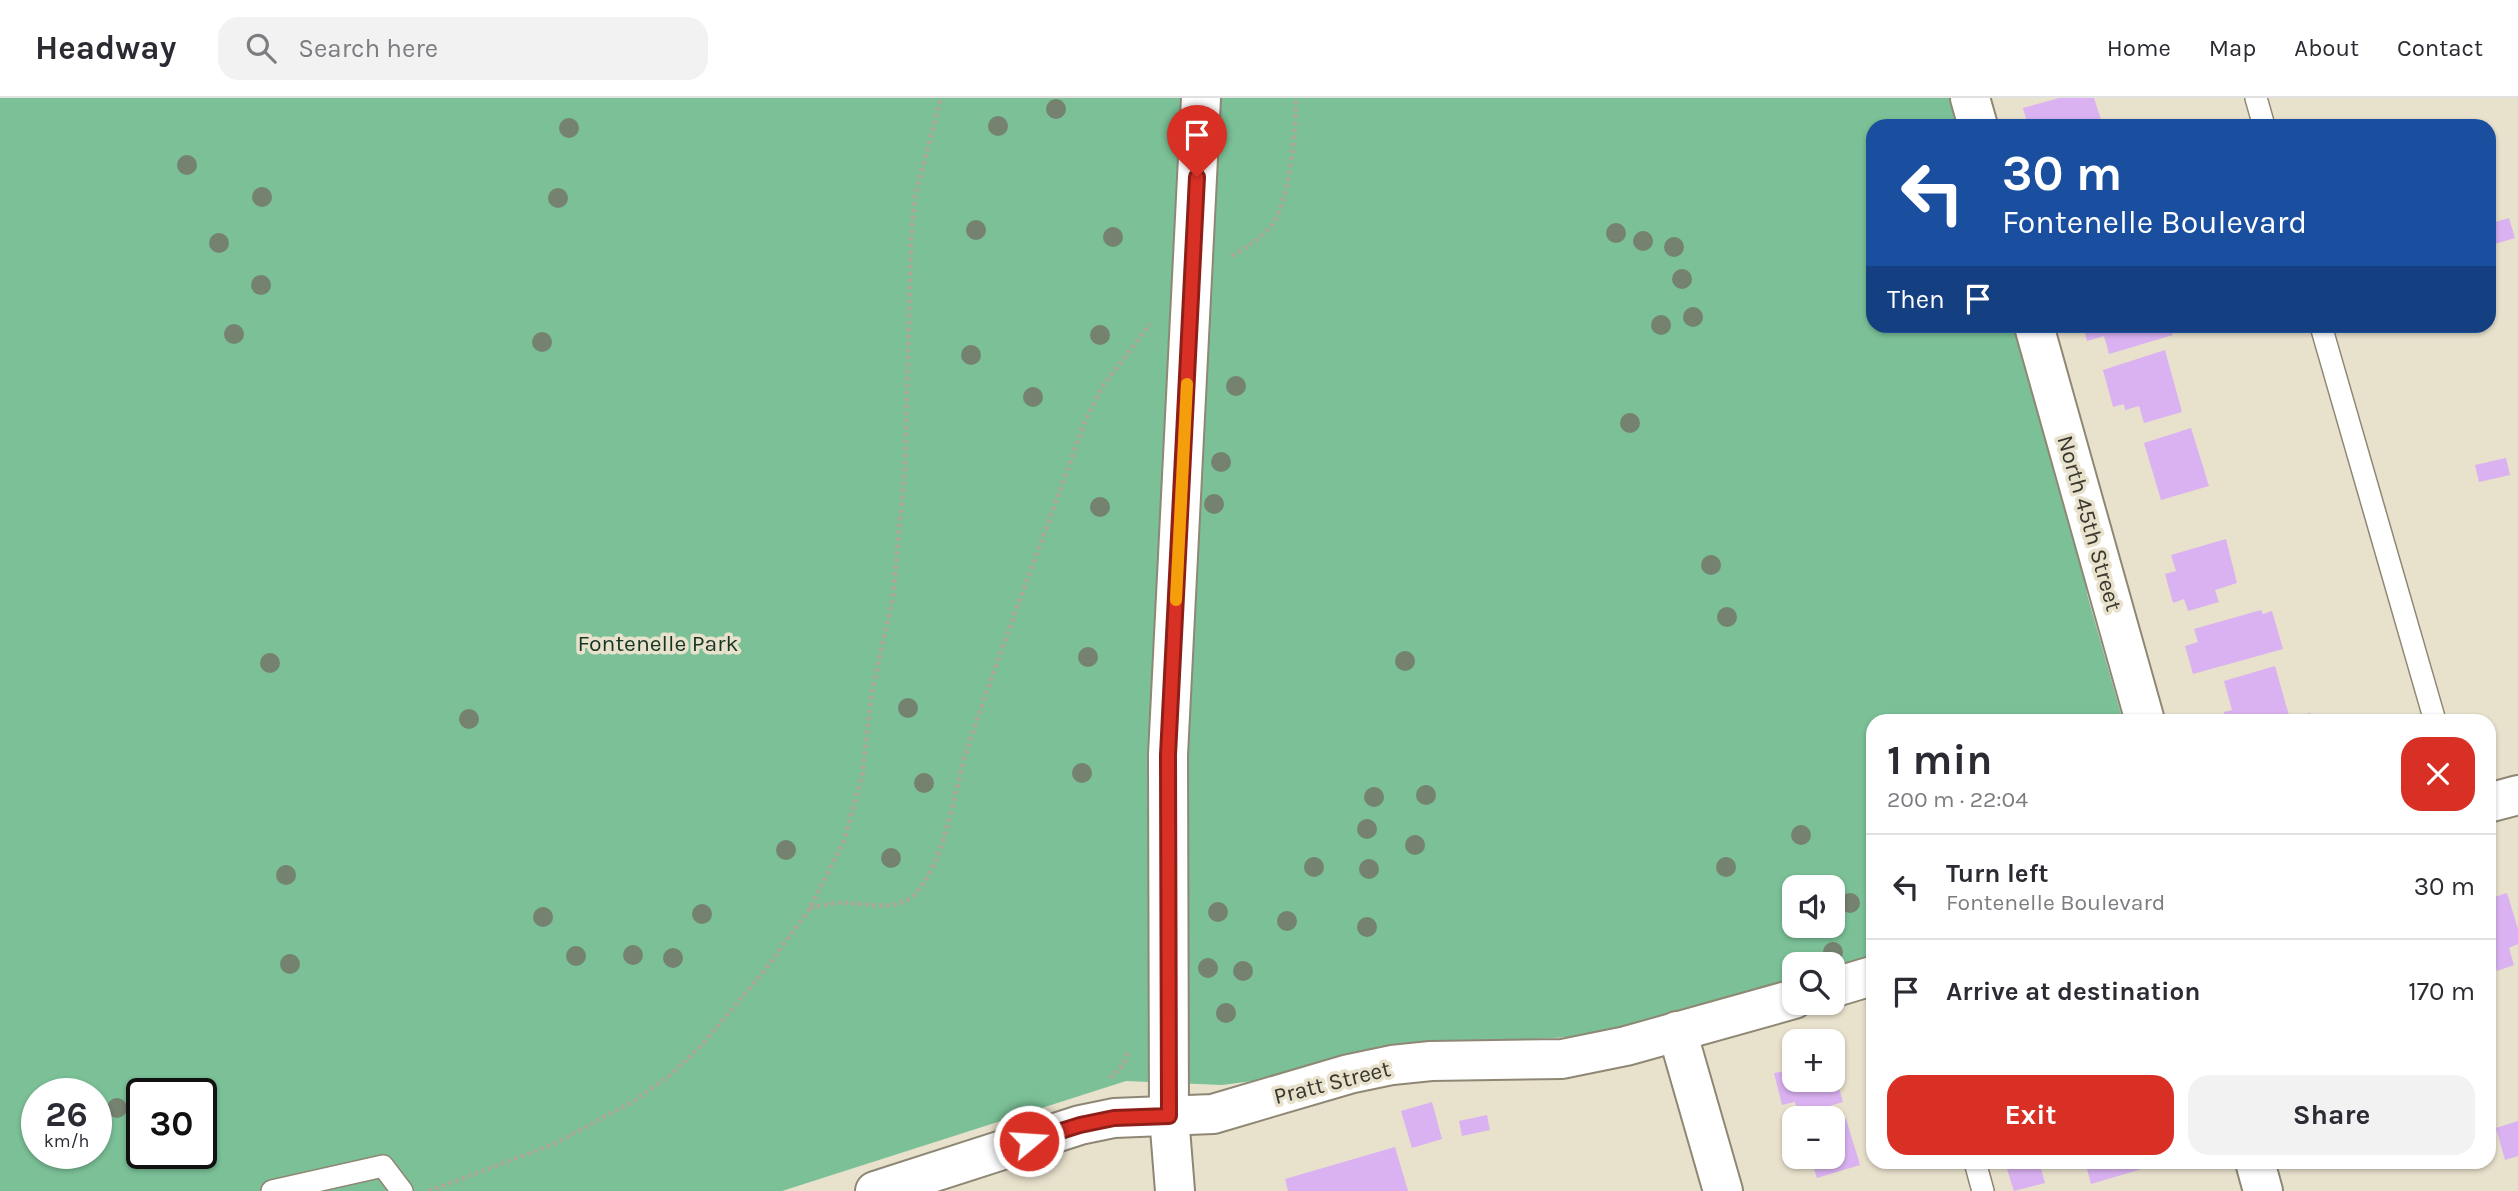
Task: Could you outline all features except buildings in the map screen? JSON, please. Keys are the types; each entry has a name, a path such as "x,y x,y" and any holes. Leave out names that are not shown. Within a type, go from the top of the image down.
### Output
{"street":[{"path":"1175,1191 1169,1116 1168,755 1201,98"},
{"path":"1970,98 1976,119"},
{"name":"North 45th Street","path":"2036,333 2143,714"},
{"path":"2496,801 2518,794"},
{"path":"1845,984 1866,978"},
{"name":"Pratt Street","path":"876,1191 1080,1125 1114,1118 1213,1114 1349,1074 1392,1065 1432,1061 1562,1059 1626,1046 1782,1002"},
{"path":"1677,1031 1723,1191"},
{"path":"2257,1169 2263,1191"}],"lane":[{"path":"2256,98 2262,119"},
{"path":"2323,333 2433,714"},
{"path":"272,1191 383,1166 402,1191"},
{"path":"1977,1169 1983,1191"}],"path":[{"path":"429,1191 554,1144 634,1101 670,1075 700,1047 765,970 810,908 844,841 862,776 872,691 893,597 905,466 911,237 915,196 941,98"},
{"path":"810,908 837,903 883,906 898,904 912,897 932,867 967,750 1085,421 1102,387 1154,319 1192,283 1255,242 1273,224 1283,200 1291,158 1296,98"}],"green space":[{"name":"Fontenelle Park","path":"0,98 1958,98 1972,119 1866,119 1866,333 2050,333 2041,396 2033,397 2069,526 2081,549 2087,594 2121,714 1866,714 1866,959 1845,965 1845,952 1782,952 1782,982 1623,1027 1573,1037 1482,1041 1322,1071 1309,1065 1253,1081 1222,1085 1126,1081 782,1191 0,1191"}],"slow traffic":[{"path":"1176,600 1187,384"}],"route":[{"path":"1029,1141 1080,1125 1114,1118 1169,1116 1168,755 1197,177"}]}
